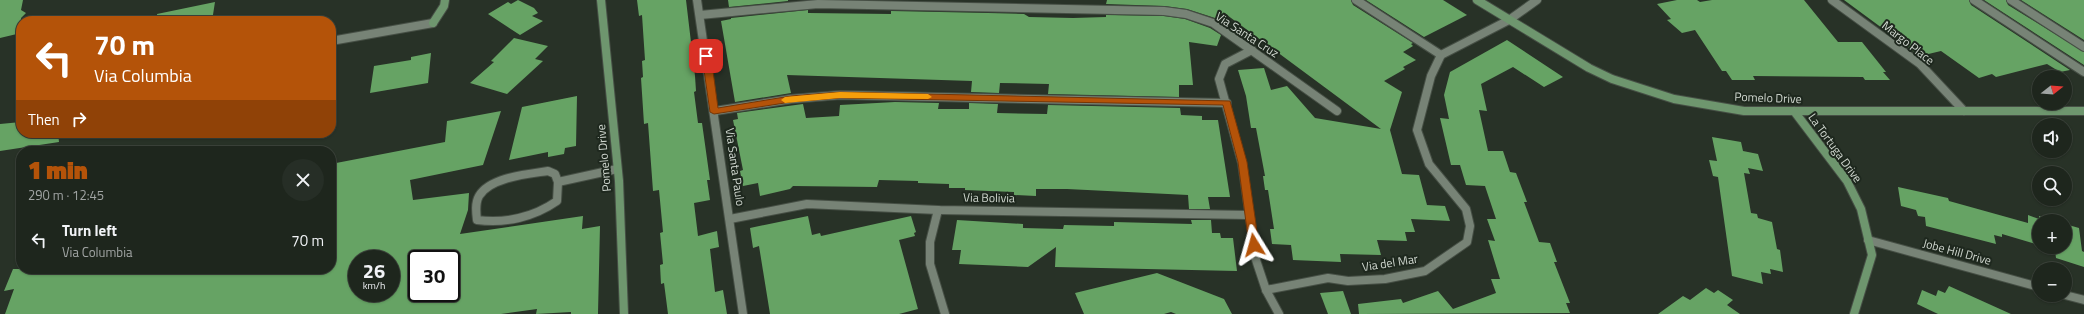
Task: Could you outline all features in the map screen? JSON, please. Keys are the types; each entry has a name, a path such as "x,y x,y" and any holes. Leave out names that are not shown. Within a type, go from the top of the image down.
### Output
{"street":[{"path":"336,40 433,22 444,6 445,0"},
{"name":"Pomelo Drive","path":"601,0 617,169 624,314"},
{"name":"Via Santa Paulo","path":"697,0 743,314"},
{"path":"1356,0 1441,55 1509,20 1537,0"},
{"name":"Pomelo Drive","path":"1477,0 1589,68 1612,79 1674,100 1744,110 2084,111"},
{"name":"Margo Place","path":"1832,0 1920,64 1964,111"},
{"path":"1974,0 2084,72"},
{"path":"2011,0 2084,47"},
{"name":"Via Santa Cruz","path":"700,15 818,4 1164,11 1186,14 1213,23 1337,111"},
{"path":"1252,50 1226,64 1218,79 1227,103 1242,162 1256,260 1266,290 1279,314"},
{"name":"Via del Mar","path":"1266,290 1328,278 1348,281 1385,279 1425,271 1466,242 1470,226 1466,210 1429,164 1416,130 1431,76 1441,55"},
{"path":"714,112 791,99 840,95 1227,103"},
{"name":"La Tortuga Drive","path":"1794,111 1847,181 1861,209 1872,256 1854,314"},
{"path":"558,182 617,169"},
{"path":"548,171 556,174 558,182 557,201 549,208 537,213 489,223 477,220 476,198 492,182 548,171"},
{"name":"Via Bolivia","path":"730,219 807,204 938,210 1249,215"},
{"path":"938,210 930,242 930,264 945,314"},
{"name":"Jobe Hill Drive","path":"1868,240 2032,286"},
{"path":"2072,297 2084,300"}],"building":[{"path":"0,0 23,0 21,10 26,13 23,16 16,16 16,34 0,38"},
{"path":"518,0 534,8 538,13 532,16 543,21 520,35 488,14 508,2 511,4"},
{"path":"637,0 686,0 695,76 696,91 694,92 698,123 702,123 710,180 707,180 710,200 694,203 698,236 717,231 719,247 710,249 715,292 723,290 727,314 668,314 664,283 661,284 660,265 663,264 660,233 663,232 659,190 653,191 648,123 644,124 641,78 643,77 642,61 645,60 642,15 639,16"},
{"path":"728,0 788,0 788,1 729,7"},
{"path":"1107,0 1351,0 1353,5 1413,43 1411,44 1413,46 1403,52 1416,60 1403,67 1405,69 1384,81 1402,92 1390,130 1402,174 1419,175 1427,205 1445,206 1450,221 1411,219 1415,232 1405,232 1407,241 1377,240 1381,255 1340,254 1341,262 1293,260 1291,245 1272,244 1270,229 1274,229 1268,190 1265,190 1263,176 1265,176 1256,128 1251,128 1246,96 1238,70 1264,68 1271,90 1287,86 1315,118 1381,129 1227,15 1224,24 1215,18 1187,9 1164,6 1106,4"},
{"path":"1366,0 1443,0 1467,15 1424,37"},
{"path":"1677,0 1697,0 1700,2 1712,0 1804,0 1838,42 1862,42 1886,72 1883,72 1890,80 1865,80 1863,77 1753,76 1755,80 1732,80 1726,71 1722,71 1695,30 1682,33 1667,20 1671,19 1657,4"},
{"path":"1844,0 1969,0 1971,5 2070,70 2057,70 2047,64 1996,77 1992,74 1979,78 1941,51 1920,56"},
{"path":"1984,0 2006,0 2008,5 2084,52 2084,65"},
{"path":"2021,0 2084,0 2084,40"},
{"path":"215,2 213,16 157,16 157,14"},
{"path":"808,10 808,13 891,14 891,11 1024,14 1029,17 1073,18 1106,17 1106,15 1164,16 1185,19 1210,28 1221,35 1217,46 1189,42 1193,85 1179,85 1179,97 1048,94 1049,84 1000,83 999,93 971,92 972,81 787,75 791,93 735,102 721,21 731,18"},
{"path":"514,38 548,46 535,59 543,61 507,94 470,83 494,62 491,61"},
{"path":"1507,40 1563,77 1544,87 1513,67 1481,84 1487,111 1479,110 1488,151 1503,151 1510,172 1516,173 1527,202 1524,202 1539,242 1550,243 1557,262 1554,262 1570,303 1566,303 1570,313 1359,314 1358,304 1401,299 1403,303 1438,291 1453,309 1496,293 1491,279 1500,279 1488,240 1495,241 1487,219 1496,219 1485,186 1466,185 1460,165 1451,165 1440,118 1449,119 1444,95 1450,72"},
{"path":"431,53 428,83 370,93 374,66 411,60 411,57"},
{"path":"577,96 576,146 565,148 564,154 548,157 548,152 509,160 522,107"},
{"path":"895,102 939,103 938,109 969,109 969,103 998,104 997,113 1047,114 1048,105 1180,108 1181,115 1202,116 1202,120 1218,120 1230,197 1208,197 1210,209 1189,209 1188,195 1067,189 1036,189 1036,196 1014,195 1014,192 965,190 965,188 949,188 949,184 918,183 918,181 879,180 877,187 793,186 790,189 760,196 758,183 743,186 740,171 743,170 733,120 738,119 737,113 803,104 806,118 839,116 840,105"},
{"path":"501,111 483,165 410,180 413,200 469,193 468,210 460,234 583,216 582,229 600,226 598,314 571,314 571,312 536,314 537,309 501,314 5,314 14,289 4,291 13,269 16,269 16,274 336,274 336,163 445,142 447,121"},
{"path":"16,122 16,138 59,138 59,142 33,146 16,146 16,149 0,151 0,124"},
{"path":"1712,137 1741,142 1743,151 1758,154 1763,171 1748,168 1750,174 1744,173 1751,213 1757,214 1758,218 1772,222 1777,249 1780,250 1783,272 1770,269 1771,274 1761,272 1763,284 1732,276 1718,177 1713,176 1709,160 1717,161"},
{"path":"1898,187 1948,198 1949,201 2028,223 2028,215 2032,216 2032,243 2002,234 2002,237 1994,235 1996,244 1926,226 1925,217 1918,216 1916,210 1901,206"},
{"path":"808,216 812,235 820,233 821,236 911,216 916,232 914,233 915,236 899,240 918,309 899,314 770,314 759,246 753,248 750,228"},
{"path":"957,220 1023,224 1023,228 1063,229 1064,225 1114,226 1114,222 1192,224 1191,220 1211,220 1212,233 1220,233 1221,238 1233,238 1237,271 1055,267 1056,247 1028,267 959,264 961,250 952,250"},
{"path":"2072,226 2079,228 2082,251 2084,252 2084,267 2056,258 2056,254 2072,254"},
{"path":"1157,273 1224,299 1232,314 1176,314 1171,312 1164,314 1084,314 1075,293"},
{"path":"1949,286 2011,314 1938,314 1917,304 1922,290 1936,296 1938,290 1945,293"},
{"path":"1706,288 1714,293 1718,290 1733,300 1727,305 1740,314 1658,314 1683,296 1690,300"},
{"path":"1343,291 1351,314 1328,314 1320,293"}],"slow traffic":[{"path":"785,100 840,95 928,97"}],"route":[{"path":"706,56 714,112 791,99 840,95 1227,103 1242,162 1254,245"}]}
